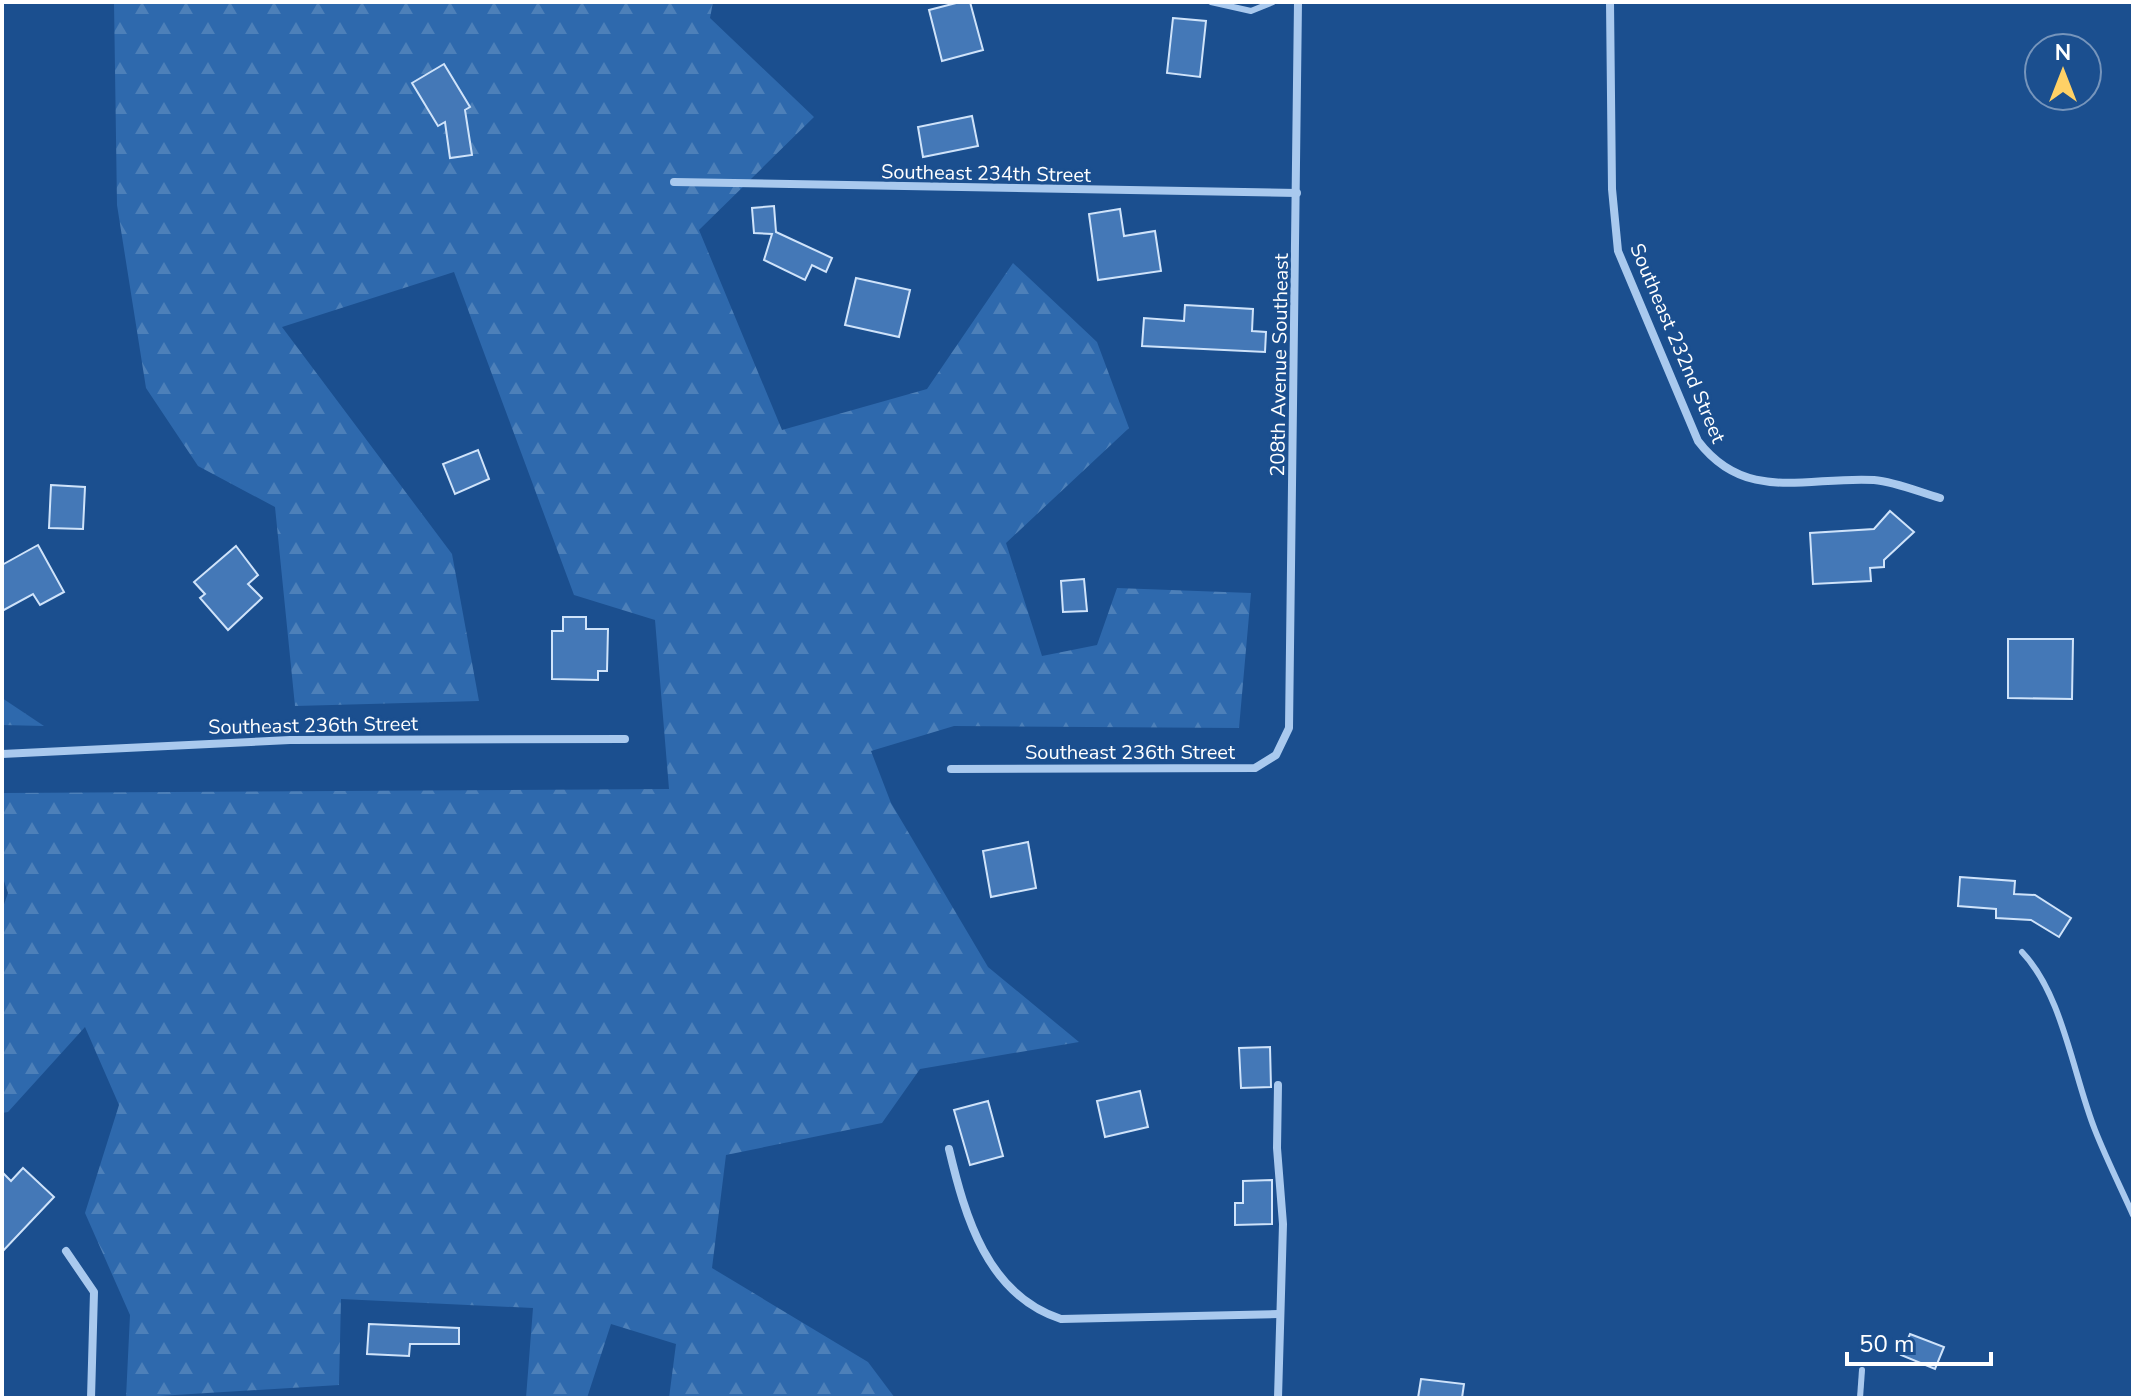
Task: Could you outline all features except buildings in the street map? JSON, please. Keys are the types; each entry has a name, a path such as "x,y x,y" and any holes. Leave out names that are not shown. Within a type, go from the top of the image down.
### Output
{"street":[{"name":"208th Avenue Southeast","path":"1289,728 1298,2"},
{"name":"Southeast 232nd Street","path":"1610,2 1612,189 1618,251 1698,441 1715,463 1733,474 1754,480 1876,480 1940,498"},
{"name":"Southeast 234th Street","path":"674,182 1297,193"},
{"name":"Southeast 236th Street","path":"951,769 1255,768 1276,755 1289,728"},
{"name":"Southeast 236th Street","path":"2,754 290,740 625,739"},
{"path":"1278,1085 1277,1148 1283,1224 1278,1314 1278,1398"},
{"path":"949,1149 963,1208 979,1244 1021,1300 1040,1312 1061,1319 1278,1314"},
{"path":"66,1251 94,1292 91,1398"}],"lane":[{"path":"1211,2 1251,11 1273,2"},
{"path":"2022,952 2033,964 2051,999 2094,1129 2133,1215"},
{"path":"1860,1398 1862,1370"}],"green space":[{"path":"114,2 713,2 710,18 814,117 699,230 782,430 927,389 1013,263 1097,342 1129,428 1006,543 1042,656 1097,645 1117,588 1251,593 1239,728 954,726 871,751 891,803 988,967 1079,1042 920,1069 882,1123 726,1155 712,1268 868,1362 895,1398 669,1398 676,1344 611,1324 587,1398 526,1398 533,1308 341,1299 339,1385 126,1398 130,1315 85,1213 119,1105 85,1027 8,1112 2,1113 2,910 8,893 2,875 2,793 669,789 655,620 574,595 454,272 282,327 452,554 479,701 295,706 275,507 198,466 146,388 117,205"},
{"path":"2,698 44,726 2,725"}]}
